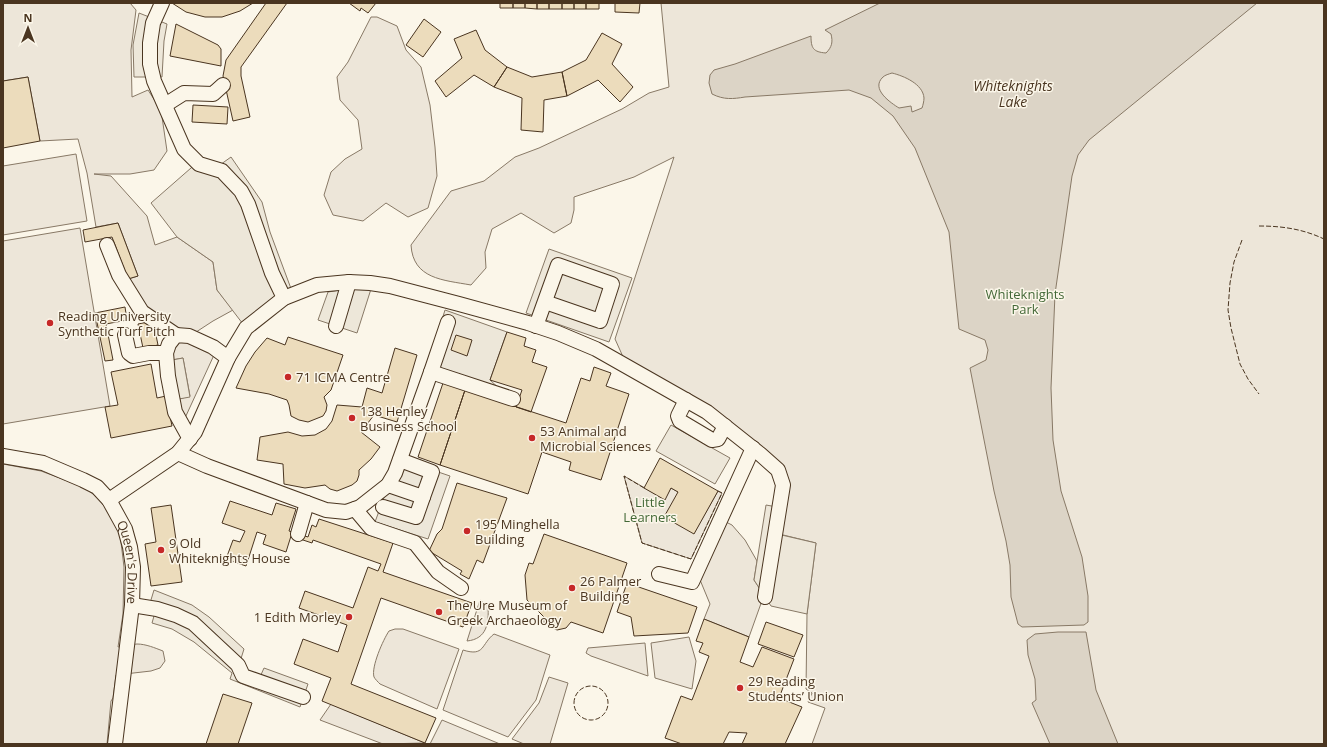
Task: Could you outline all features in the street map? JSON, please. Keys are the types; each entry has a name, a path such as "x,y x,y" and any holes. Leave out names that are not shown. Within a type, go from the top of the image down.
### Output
{"street":[{"path":"162,3 153,23 150,43 150,64 154,81 184,149 199,164 222,171 241,191 248,204 272,273 284,298"},
{"path":"165,105 184,93 213,94 222,85"},
{"path":"107,245 119,275 142,312 176,335 188,336 200,341 228,358"},
{"path":"536,326 558,265 612,284 600,321 545,302"},
{"path":"336,326 349,282"},
{"path":"110,500 178,453 190,439 209,403 228,358 246,328 284,298 317,285 349,282 370,283 390,286 536,326 558,333 596,349 707,412 753,448 778,470 784,485 765,597"},
{"path":"178,453 208,466 326,510 346,512 360,507 388,485 395,473 432,372 448,322"},
{"path":"125,335 129,353 133,356 149,353 166,353"},
{"path":"176,335 169,344 166,353 168,376 175,412 190,439"},
{"path":"432,372 513,399"},
{"path":"686,400 678,416 680,421 712,440 718,439 725,426"},
{"path":"659,574 692,582 753,448"},
{"name":"Queen's Drive","path":"3,456 43,464 97,487 110,500 125,528 133,567 132,605 115,744"},
{"path":"383,507 416,518 432,472 400,460"},
{"path":"388,485 423,497"},
{"path":"298,534 307,503"},
{"path":"355,509 371,528 415,543 438,572 461,588"},
{"path":"132,605 157,609 176,615 193,624 238,665 243,676 303,697"}],"green space":[{"path":"3,3 130,3 136,10 131,50 132,97 148,90 161,110 167,151 154,170 130,174 94,174 111,176 147,216 155,245 177,237 213,262 217,290 233,310 190,336 149,311 128,279 138,276 118,223 96,227 87,173 78,139 40,141 28,77 3,81"},
{"name":"Whiteknights Park","path":"661,3 1324,3 1324,744 812,744 825,708 808,702 812,693 806,689 807,614 816,543 775,533 778,470 624,359 615,339 674,157 634,177 574,197 574,210 571,223 554,233 521,213 492,229 485,252 486,268 471,285 431,276 417,265 413,256 411,245 451,191 484,181 515,157 539,148 622,109 649,93 669,87"},
{"path":"371,17 377,17 397,26 406,50 421,67 430,105 437,176 428,208 408,217 386,203 363,221 333,215 324,195 331,172 345,159 362,149 358,120 340,100 337,77 348,62"},
{"path":"76,154 87,221 3,235 3,166"},
{"name":"Reading University Synthetic Turf Pitch","path":"80,228 110,406 3,424 3,241"},
{"path":"182,340 190,340 214,355 185,418 181,418 179,399 190,396 183,358 172,360 174,344"},
{"path":"3,464 41,471 84,487 102,501 120,534 124,567 123,614 118,647 137,644 150,646 163,651 165,661 160,668 151,671 116,675 113,698 111,701 107,744 3,744"},
{"name":"Little Learners","path":"624,476 664,499 671,488 678,492 694,533 718,491 722,493 691,559 642,543"},
{"path":"724,521 732,525 745,540 757,561 754,580 764,595 749,637 704,619 710,604 698,575"},
{"path":"480,600 488,606 487,624 483,634 474,640 467,641"},
{"path":"403,629 459,649 437,709 380,684 374,677 374,667 381,647 389,631"},
{"path":"494,634 550,655 536,700 508,737 443,710 463,650 470,652 479,651"},
{"path":"689,637 696,661 692,689 655,678 651,643"},
{"path":"645,643 648,676 586,653 588,648"},
{"path":"549,677 568,683 550,744 524,744 512,739 539,703"},
{"path":"331,704 425,743 383,744 320,720"},
{"path":"442,720 500,744 430,744"}],"shaded area":[{"path":"139,13 167,24 164,41 162,77 134,77 133,45"},
{"path":"231,157 262,202 270,232 293,294 246,328 217,290 213,262 177,237 151,203 199,161 217,167"},
{"path":"549,249 632,278 609,342 526,313"},
{"path":"346,289 371,289 357,333 318,320 328,292"},
{"path":"445,310 507,332 490,380 515,403 425,374"},
{"path":"183,358 190,397 179,399 172,360"},
{"path":"671,425 730,458 715,484 656,451"},
{"path":"403,460 450,476 428,539 375,522 386,492"},
{"path":"766,505 777,507 773,533 816,543 807,614 771,606 754,580"},
{"path":"154,590 192,605 209,617 244,649 238,668 260,677 264,668 308,684 300,707 230,679 232,673 194,642 172,629 152,623 154,616 147,613"}],"water":[{"name":"Whiteknights Lake","path":"880,3 1257,3 1089,140 1078,155 1072,176 1055,294 1051,388 1053,440 1061,491 1082,557 1088,596 1088,622 1084,625 1022,627 1018,624 1011,597 1010,565 1006,541 994,491 970,368 986,360 988,350 985,340 959,329 949,232 915,148 893,116 871,98 849,90 732,99 712,94 709,83 710,75 714,70 735,64 811,36 812,46 814,49 818,52 826,53 830,49 832,40 831,34 825,30","holes":["892,73 912,81 923,93 924,98 922,108 912,112 911,106 899,108 891,103 880,91 879,86 883,77"]},
{"path":"1086,632 1096,690 1118,744 1050,744 1032,703 1036,700 1035,679 1028,655 1027,640 1035,634"}],"building":[{"path":"172,3 253,3 240,11 222,17 205,17 186,12"},
{"path":"266,3 287,3 241,67 241,76 250,117 233,121 223,76 226,60"},
{"path":"349,3 376,3 368,13 361,8 360,11"},
{"path":"500,3 513,3 513,8 500,8"},
{"path":"513,3 525,3 525,8 513,8"},
{"path":"525,3 537,3 537,9 525,8"},
{"path":"537,3 549,3 549,9 537,9"},
{"path":"549,3 562,3 562,9 549,9"},
{"path":"562,3 574,3 574,9 562,9"},
{"path":"574,3 586,3 586,9 574,9"},
{"path":"586,3 599,3 599,9 586,9"},
{"path":"615,3 640,3 639,13 615,12"},
{"path":"424,19 441,32 423,57 406,45"},
{"path":"176,24 218,45 221,49 221,66 170,56"},
{"path":"476,30 485,50 507,67 494,87 474,75 446,97 435,81 462,58 454,39"},
{"path":"602,33 622,44 612,64 633,87 620,102 598,80 567,96 562,72 586,60"},
{"path":"507,67 532,77 562,72 567,96 544,100 543,132 521,130 522,98 494,87"},
{"path":"28,77 40,141 3,148 3,81"},
{"path":"193,105 228,107 227,124 192,122"},
{"path":"118,223 138,276 128,279 112,237 85,242 83,230"},
{"path":"125,307 127,320 106,324 113,360 105,361 95,313"},
{"path":"153,321 158,345 143,348 138,324"},
{"path":"507,332 526,338 524,346 536,350 532,362 547,367 531,412 516,407 522,390 490,380"},
{"path":"456,335 472,340 467,356 451,350"},
{"name":"71 ICMA Centre","path":"288,337 343,355 331,390 324,397 327,405 326,411 323,416 308,422 291,416 287,400 269,394 236,388 246,366 267,338 285,345"},
{"name":"138 Henley Business School","path":"395,348 417,355 397,422 374,415 361,432 380,447 371,459 359,470 357,481 352,485 337,491 330,489 325,485 305,488 284,484 283,464 257,460 260,437 288,432 302,436 315,435 326,429 332,421 337,405 362,407 367,388 382,393"},
{"path":"151,364 157,398 166,396 172,426 111,438 105,407 118,405 111,372"},
{"name":"53 Animal and Microbial Sciences","path":"594,367 611,373 606,386 629,394 601,480 569,470 571,462 542,452 528,494 440,465 465,390 566,423 581,378 590,381"},
{"path":"443,383 465,390 440,465 418,457"},
{"path":"660,458 718,491 694,534 664,517 678,492 671,488 665,500 644,488"},
{"name":"195 Minghella Building","path":"457,483 507,498 483,563 477,560 469,579 460,574 462,571 429,551 437,534 442,529"},
{"name":"1 Edith Morley","path":"230,501 272,515 276,503 296,509 289,531 308,537 312,525 316,527 319,519 393,543 383,572 472,603 463,627 381,598 351,684 436,718 425,743 322,701 331,678 294,664 303,639 338,652 347,625 299,608 305,591 353,608 368,567 378,571 381,564 313,540 312,543 291,536 286,552 263,544 266,535 257,532 246,566 226,559 233,540 240,542 245,531 222,523"},
{"name":"9 Old Whiteknights House","path":"171,505 182,582 151,586 145,544 156,542 151,508"},
{"name":"26 Palmer Building","path":"544,534 627,563 603,633 571,622 566,628 557,630 544,623 544,617 527,600 525,575 529,563 533,564"},
{"path":"627,583 697,607 688,633 634,636 631,617 617,612"},
{"name":"29 Reading Students’ Union","path":"704,619 749,637 740,662 753,667 762,647 794,659 779,698 802,707 785,744 742,744 747,733 729,732 723,744 682,744 665,738 681,696 692,700 709,656 699,652 703,643 696,641"},
{"path":"766,622 803,635 794,657 758,644"},
{"path":"223,694 252,703 238,744 206,744"}],"fence":[{"path":"1259,226 1292,229 1324,239"},
{"path":"1242,240 1234,262 1230,283 1228,310 1240,364 1248,379 1259,394"},
{"path":"644,488 624,476 642,543 691,559 722,493 718,491"},
{"path":"588,686 594,686 603,691 607,697 608,703 607,709 603,715 594,720 588,720 579,715 574,706 574,700 579,691 588,686"}],"place":[{"name":"Reading University Synthetic Turf Pitch","path":"50,323"},
{"name":"71 ICMA Centre","path":"288,377"},
{"name":"138 Henley Business School","path":"352,418"},
{"name":"53 Animal and Microbial Sciences","path":"532,438"},
{"name":"195 Minghella Building","path":"467,531"},
{"name":"9 Old Whiteknights House","path":"161,550"},
{"name":"26 Palmer Building","path":"572,588"},
{"name":"The Ure Museum of Greek Archaeology","path":"439,612"},
{"name":"1 Edith Morley","path":"349,617"},
{"name":"29 Reading Students’ Union","path":"740,688"}]}
